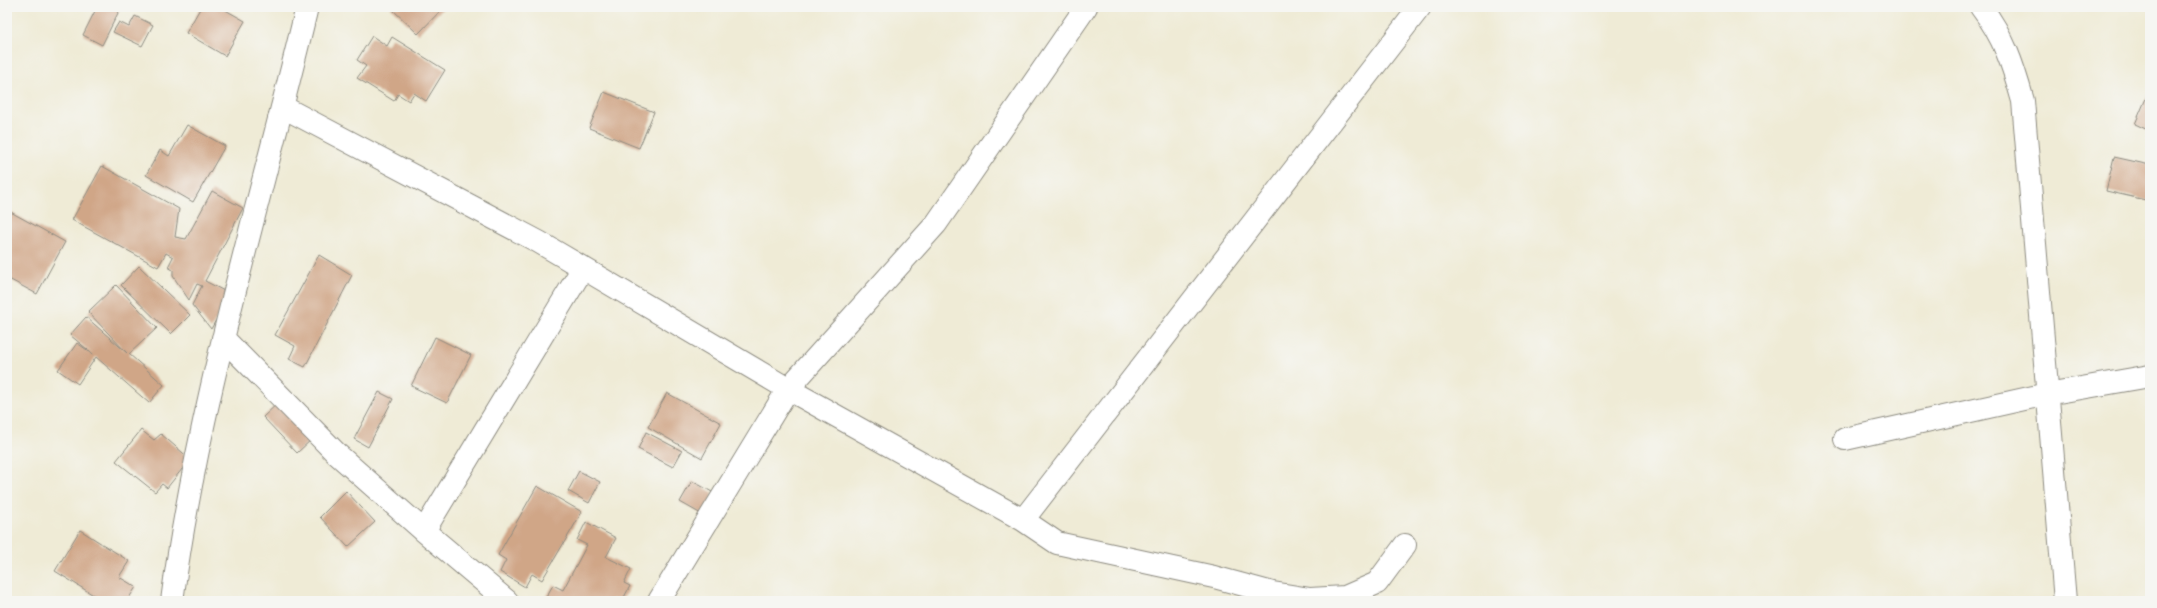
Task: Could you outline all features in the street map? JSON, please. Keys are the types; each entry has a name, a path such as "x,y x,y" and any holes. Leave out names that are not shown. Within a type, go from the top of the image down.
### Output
{"street":[{"path":"172,601 179,548 223,338 283,107 307,7"},
{"path":"659,601 788,389 936,224 1086,7"},
{"path":"1023,520 1420,7"},
{"path":"1981,7 1993,22 2010,54 2024,101 2065,601"},
{"path":"283,107 539,242 788,389 1023,520 1057,543 1214,576 1274,593 1310,599 1345,597 1377,583 1405,544"},
{"path":"424,531 583,268"},
{"path":"223,338 337,454 424,531 507,601"},
{"path":"1845,439 2047,394 2150,376"}],"building":[{"path":"97,7 121,7 102,45 83,35"},
{"path":"201,7 220,7 245,21 225,56 186,33"},
{"path":"390,7 444,7 418,34"},
{"path":"135,16 153,25 142,46 113,32 119,22 129,27"},
{"path":"372,36 387,46 392,37 445,70 426,101 414,93 409,101 398,94 394,101 357,78 366,66 357,60"},
{"path":"2150,89 2150,131 2135,124"},
{"path":"604,92 654,112 639,148 589,128"},
{"path":"187,125 225,146 193,202 146,175 160,150 169,156"},
{"path":"2114,157 2150,165 2150,201 2106,191"},
{"path":"102,166 179,209 175,237 186,239 212,191 243,208 205,281 230,294 211,329 192,305 202,286 197,284 189,300 173,276 173,270 168,267 173,257 166,253 158,267 72,220"},
{"path":"7,210 65,242 37,294 7,278"},
{"path":"319,255 352,275 305,367 289,359 295,346 275,335"},
{"path":"139,266 190,315 171,334 121,285"},
{"path":"116,285 157,328 129,354 164,385 149,403 96,357 78,384 58,370 77,343 93,354 70,335 86,317 127,353 88,312"},
{"path":"435,337 471,355 447,403 411,386"},
{"path":"379,392 393,399 368,447 354,439"},
{"path":"667,393 721,423 702,458 648,427"},
{"path":"279,402 313,438 297,453 263,417"},
{"path":"141,430 154,440 161,434 190,459 167,488 162,484 155,492 116,461"},
{"path":"646,432 682,451 673,467 638,449"},
{"path":"579,471 600,482 589,503 568,491"},
{"path":"692,481 714,493 703,515 680,502"},
{"path":"537,486 582,512 542,580 532,574 525,587 500,572 506,560 498,555"},
{"path":"346,491 375,522 348,547 320,517"},
{"path":"586,522 616,538 606,557 631,569 624,583 630,586 622,601 612,599 611,601 544,601 553,585 563,590 587,545 577,540"},
{"path":"80,530 129,561 119,577 136,587 127,601 103,601 55,571"}]}
